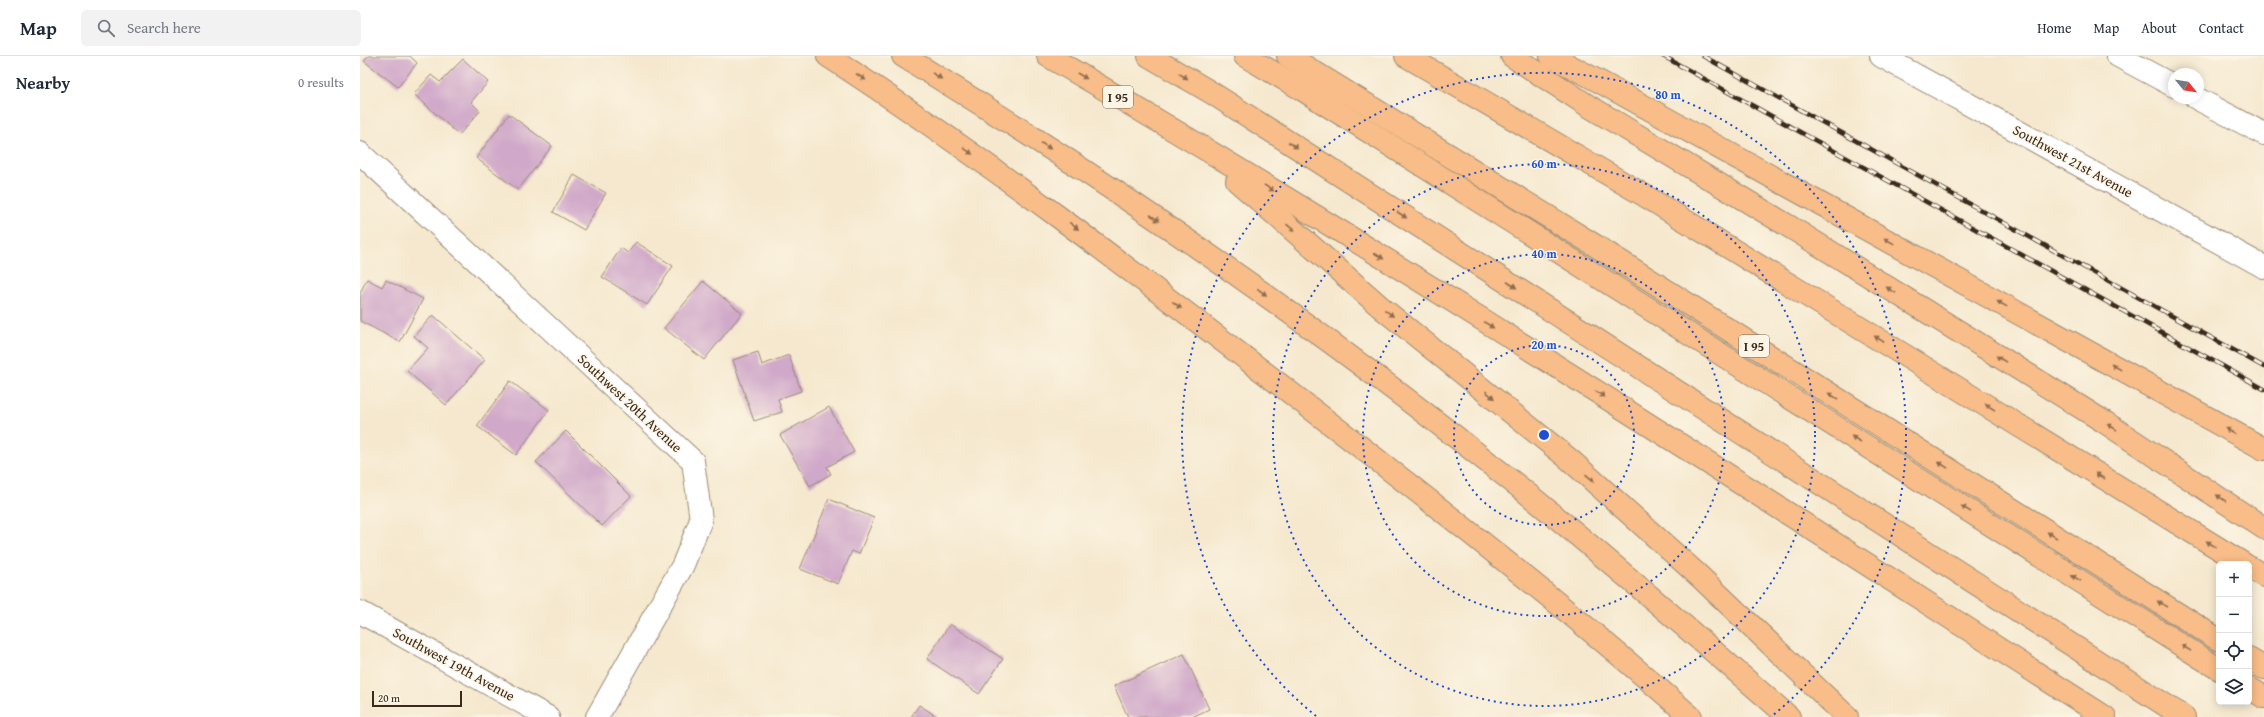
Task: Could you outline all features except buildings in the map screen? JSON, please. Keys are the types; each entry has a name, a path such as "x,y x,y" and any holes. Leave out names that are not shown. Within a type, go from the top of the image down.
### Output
{"highway":[{"path":"828,56 961,145 1125,264 1470,534 1691,717"},
{"path":"903,56 1068,160 1229,268 1367,369 1591,546 1789,717"},
{"name":"I 95","path":"1048,56 1188,138 1705,459 2105,717"},
{"path":"1149,56 1212,93 2184,717"},
{"path":"1245,56 1303,90 2216,667"},
{"name":"I 95","path":"1288,56 1578,235 2216,638"},
{"path":"1406,56 1642,194 2239,561"},
{"path":"1512,56 1587,105 1795,230 2106,423 2264,528"},
{"path":"1551,56 2264,449"},
{"path":"1188,138 1383,309 1581,470 1698,575 1847,717"},
{"path":"2252,569 2264,576"},
{"path":"2252,661 2264,668"},
{"path":"2252,690 2264,697"}],"street":[{"name":"Southwest 21st Avenue","path":"1881,56 2264,267"},
{"path":"2118,56 2168,83"},
{"path":"2204,102 2264,134"},
{"name":"Southwest 20th Avenue","path":"360,152 693,461 701,520 683,565 597,717"},
{"name":"Southwest 19th Avenue","path":"360,612 548,717"}],"railway":[{"path":"1663,56 2264,389"},
{"path":"1703,56 2264,367"}]}
